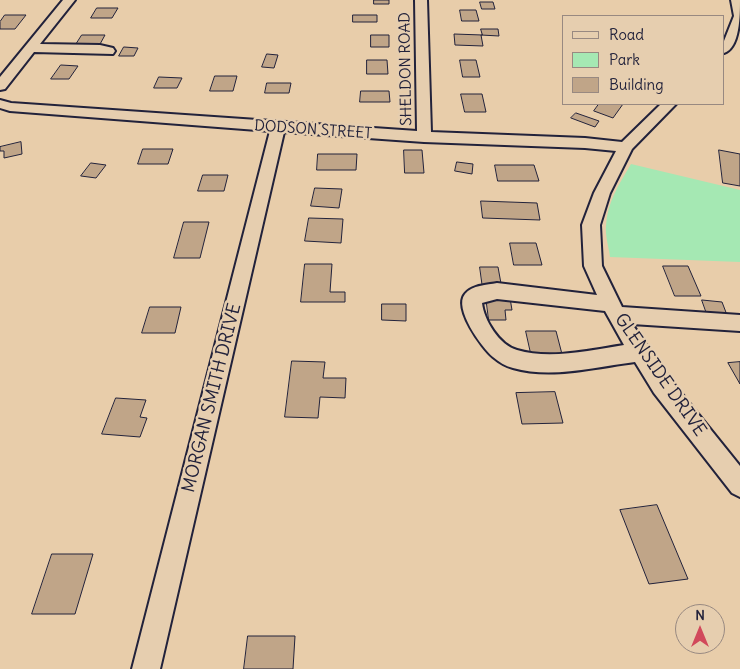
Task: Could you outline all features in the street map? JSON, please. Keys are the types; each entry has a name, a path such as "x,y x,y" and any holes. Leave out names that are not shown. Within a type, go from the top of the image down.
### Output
{"street":[{"path":"0,86 69,0"},
{"name":"SHELDON ROAD","path":"421,0 424,136"},
{"path":"725,48 729,43 740,16 737,0"},
{"path":"30,48 100,49 109,51"},
{"name":"DODSON STREET","path":"0,104 10,107 278,128 585,143 626,148"},
{"name":"GLENSIDE DRIVE","path":"668,105 626,148 602,193 591,225 593,266 614,310 662,386 740,485"},
{"name":"MORGAN SMITH DRIVE","path":"146,669 278,128"},
{"path":"640,352 556,362 513,359 505,354 485,334 472,310 472,299 482,293 497,291 516,292 580,302 614,310 740,323"}],"green space":[{"path":"631,164 740,190 740,262 610,257 606,230 609,209 618,186"}],"building":[{"path":"374,0 389,0 389,4 374,4"},
{"path":"480,2 493,2 495,9 482,9"},
{"path":"97,8 118,8 112,18 91,18"},
{"path":"460,10 476,10 479,21 462,21"},
{"path":"5,15 26,15 15,29 0,29 0,22"},
{"path":"353,15 377,15 377,22 353,22"},
{"path":"481,29 498,29 499,36 481,35 483,46 455,45 454,34 482,35"},
{"path":"82,35 105,35 99,46 75,46"},
{"path":"371,35 389,35 389,47 371,47"},
{"path":"124,47 138,48 134,56 119,56"},
{"path":"267,54 278,55 274,68 262,67"},
{"path":"367,60 387,60 388,74 367,74"},
{"path":"460,60 476,60 480,77 463,77"},
{"path":"61,65 78,66 69,79 51,79"},
{"path":"215,76 237,76 233,91 210,91"},
{"path":"159,77 182,78 177,88 154,88"},
{"path":"267,83 291,83 289,93 265,93"},
{"path":"361,91 389,91 390,102 360,102"},
{"path":"461,94 482,94 486,112 465,112"},
{"path":"598,105 622,105 613,118 594,111"},
{"path":"576,113 599,121 595,127 571,118"},
{"path":"21,142 22,154 4,158 4,151 0,151 0,147"},
{"path":"143,149 173,149 168,164 138,164"},
{"path":"404,150 422,150 424,173 405,173"},
{"path":"719,150 740,154 740,186 723,183"},
{"path":"318,154 357,154 356,170 317,170"},
{"path":"457,162 473,164 472,174 455,171"},
{"path":"91,163 106,165 96,178 81,176"},
{"path":"495,165 534,165 539,181 498,181"},
{"path":"203,175 228,175 224,191 198,191"},
{"path":"315,188 342,189 339,208 311,206"},
{"path":"481,201 537,203 540,220 483,218"},
{"path":"309,218 343,219 341,243 305,241"},
{"path":"184,222 209,222 200,258 174,258"},
{"path":"510,243 536,243 542,265 514,265"},
{"path":"305,264 332,264 330,292 345,292 345,302 301,302"},
{"path":"663,266 688,266 701,296 675,296"},
{"path":"480,267 498,267 502,289 483,289"},
{"path":"486,297 510,298 512,310 505,310 506,320 489,320"},
{"path":"702,300 722,302 727,315 707,314"},
{"path":"382,304 406,304 406,321 382,320"},
{"path":"150,307 181,307 175,333 142,333"},
{"path":"526,331 556,331 563,358 532,358"},
{"path":"292,361 325,362 323,378 346,378 345,398 320,397 318,418 285,417"},
{"path":"740,362 740,384 728,363"},
{"path":"555,392 563,423 522,424 516,393"},
{"path":"116,398 146,400 140,417 147,418 140,437 102,434"},
{"path":"657,505 688,579 649,584 620,510"},
{"path":"52,554 93,554 75,614 32,614"},
{"path":"248,636 295,636 293,669 244,669"}]}
